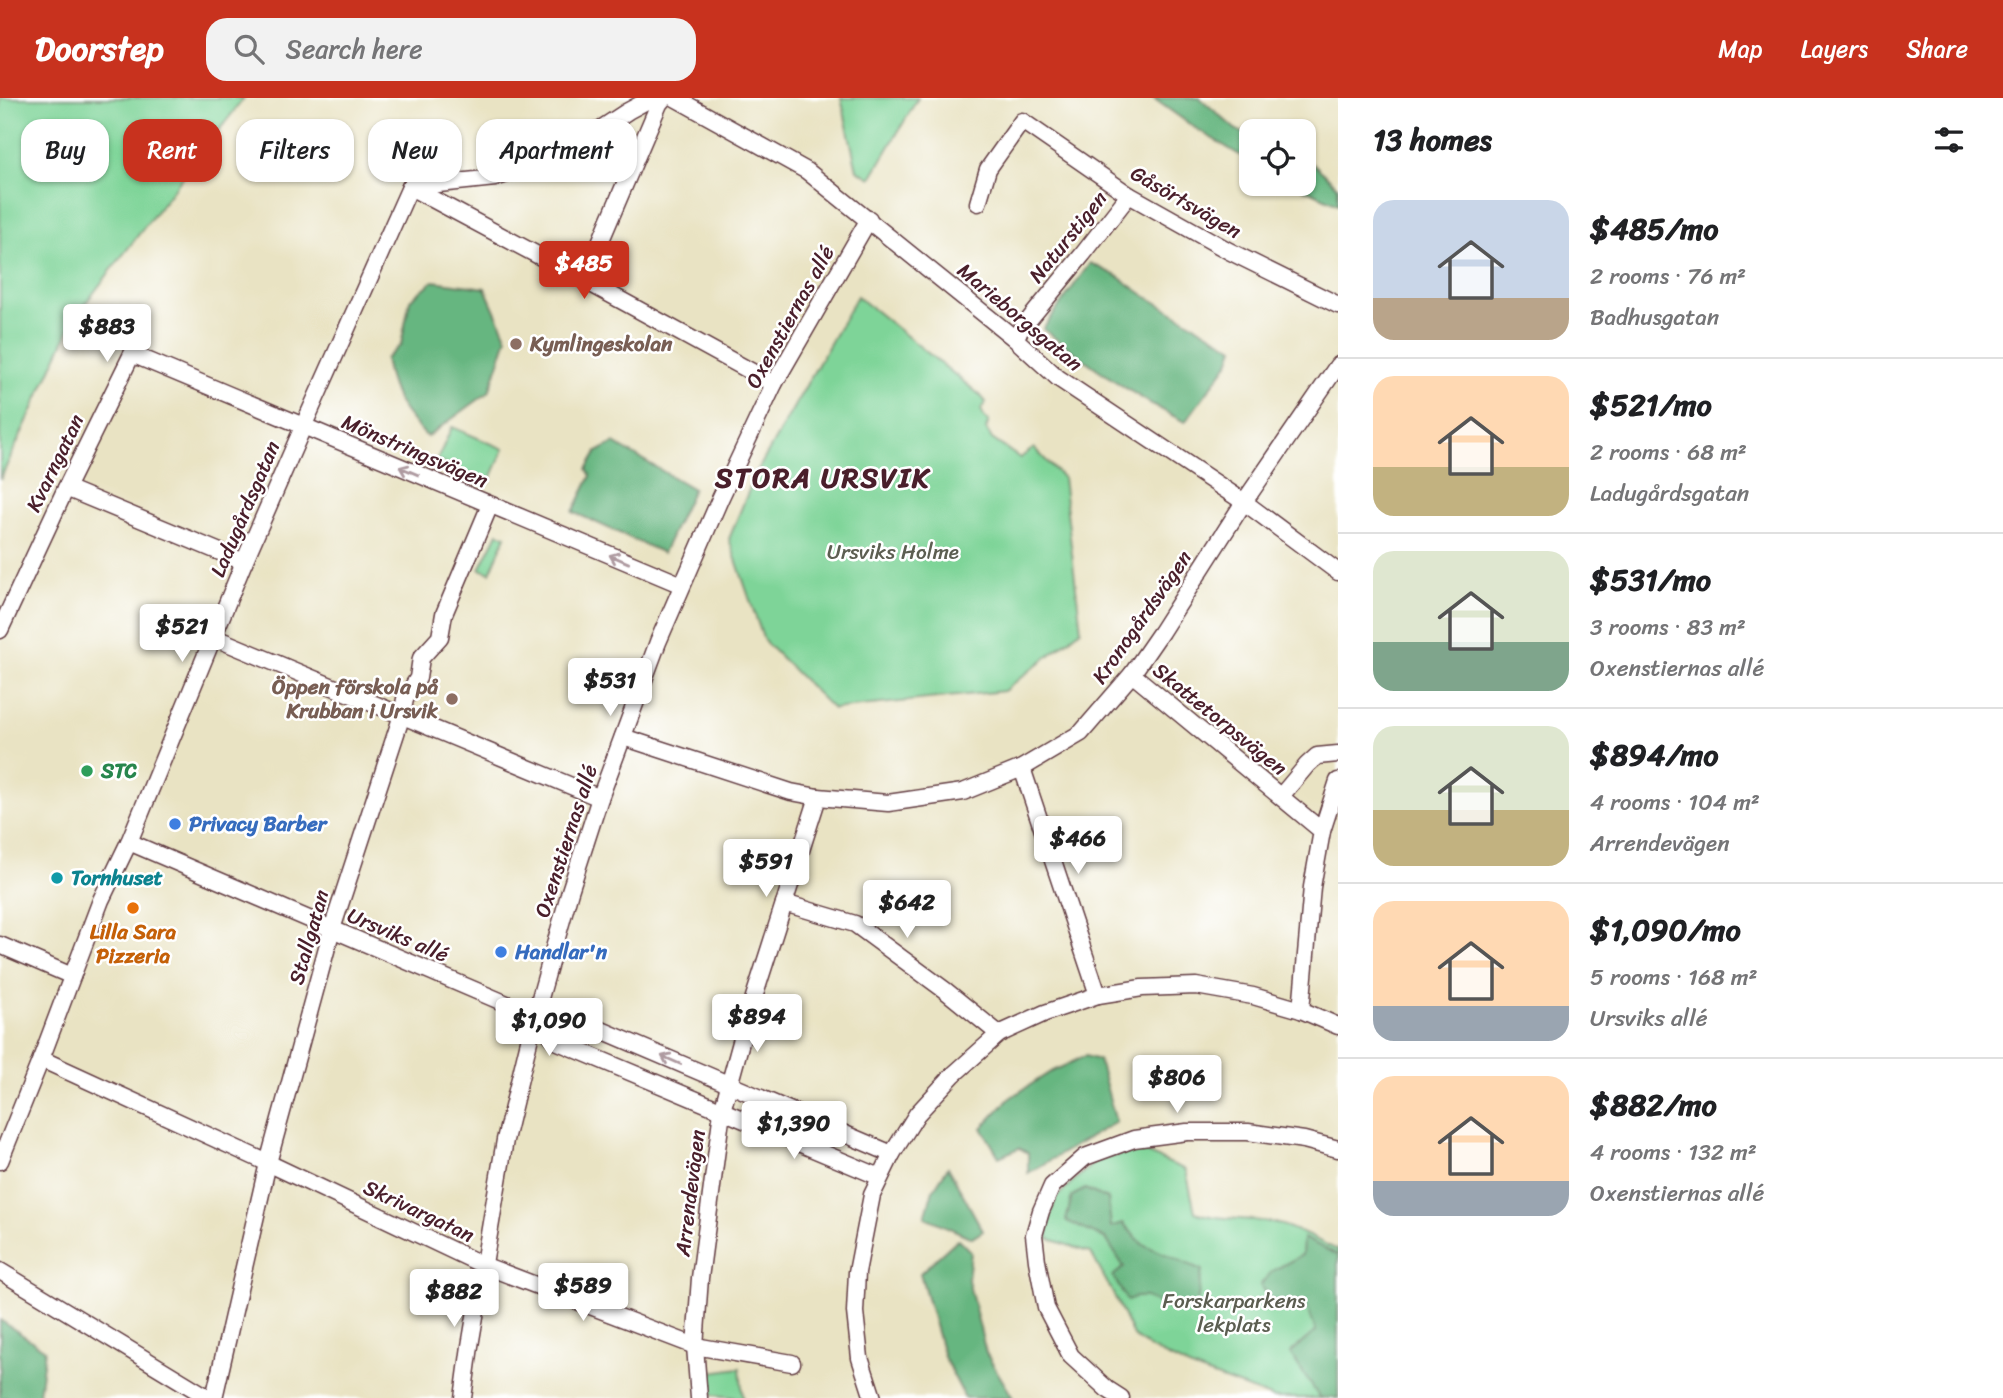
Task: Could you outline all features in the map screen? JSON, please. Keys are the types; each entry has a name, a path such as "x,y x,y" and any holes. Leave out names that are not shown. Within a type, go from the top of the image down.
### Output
{"street":[{"path":"410,187 495,178 558,157 652,98"},
{"path":"584,280 659,104 664,98"},
{"name":"Marieborgsgatan","path":"675,98 807,171 1014,338 1058,378 1244,502 1338,572"},
{"name":"Gåsörtsvägen","path":"978,203 988,169 1022,121 1129,195 1229,251 1338,305"},
{"path":"410,187 774,384"},
{"name":"Ladugårdsgatan","path":"0,1161 101,900 129,842 244,562 410,187"},
{"name":"Naturstigen","path":"1014,338 1129,195"},
{"name":"Oxenstiernas allé","path":"463,1398 505,1140 535,1016 570,891 600,798 682,585 720,499 774,384 869,219"},
{"name":"Mönstringsvägen","path":"132,354 682,585"},
{"name":"Kvarngatan","path":"0,630 132,354"},
{"name":"Kronogårdsvägen","path":"623,737 762,784 818,797 888,803 963,792 1023,768 1081,733 1132,674 1244,502 1338,365"},
{"path":"66,488 244,562"},
{"name":"Stallgatan","path":"212,1398 268,1163 332,929 405,699 418,678 421,658 440,636 444,614 490,505"},
{"path":"213,636 600,798"},
{"name":"Skattetorpsvägen","path":"1132,674 1322,831"},
{"name":"Skattetorpsvägen","path":"1282,796 1317,756 1338,754"},
{"path":"1023,768 1098,995"},
{"path":"1301,1010 1312,887 1322,831 1338,781"},
{"name":"Arrendevägen","path":"699,1398 695,1346 722,1111 749,1013 818,797"},
{"name":"Ursviks allé","path":"129,842 535,1016 556,1041 880,1177"},
{"path":"784,903 855,924 999,1034"},
{"path":"0,945 72,976"},
{"path":"873,1398 860,1358 855,1312 858,1272 872,1195 892,1154 917,1114 953,1075 999,1034 1045,1013 1098,995 1142,988 1196,986 1253,996 1301,1010 1338,1026"},
{"name":"Ursviks allé","path":"535,1016 564,1014 892,1154"},
{"path":"593,1055 603,1030"},
{"name":"Skrivargatan","path":"41,1059 483,1265 695,1346 792,1363"},
{"path":"1121,1398 1107,1390 1071,1356 1046,1308 1034,1235 1052,1186 1085,1157 1134,1139 1187,1132 1248,1132 1304,1140 1338,1149"},
{"path":"0,1270 212,1398"}],"green space":[{"path":"0,98 244,98 222,127 222,119 123,119 123,182 179,182 75,317 0,480"},
{"path":"841,98 918,98 871,178 857,170"},
{"path":"1153,98 1200,98 1239,131 1239,155"},
{"path":"1316,166 1338,187 1338,204 1316,194"},
{"path":"1090,263 1117,276 1234,348 1229,362 1185,422 1130,391 1043,329"},
{"path":"433,281 485,288 507,338 489,392 427,437 398,402 385,359 401,345 410,300"},
{"name":"Ursviks Holme","path":"857,296 980,395 986,402 981,409 989,421 986,429 992,439 1020,458 1034,448 1063,478 1081,630 1004,691 833,709 764,641 729,539 755,475"},
{"path":"452,427 504,449 489,483 437,460"},
{"path":"614,443 693,489 663,553 573,512 591,476 587,469 597,452"},
{"path":"498,533 506,536 490,573 480,569"},
{"path":"1085,1056 1099,1060 1116,1122 1028,1173 1028,1153 1019,1148 999,1157 982,1128 1010,1098 1049,1073"},
{"name":"Forskarparkens lekplats","path":"1139,1150 1186,1170 1195,1212 1216,1217 1271,1222 1303,1233 1338,1250 1338,1398 1273,1398 1189,1367 1152,1349 1133,1336 1091,1253 1047,1238 1056,1198 1069,1185 1097,1160"},
{"path":"948,1167 983,1231 972,1238 925,1217 933,1190"},
{"path":"1085,1189 1108,1199 1111,1227 1123,1223 1142,1244 1202,1270 1196,1311 1179,1307 1169,1309 1146,1297 1135,1297 1127,1301 1113,1276 1124,1267 1106,1239 1066,1221 1072,1196"},
{"path":"1303,1238 1338,1255 1338,1398 1320,1398 1290,1353 1316,1331 1308,1309 1299,1301 1271,1302 1260,1285 1272,1271 1302,1255"},
{"path":"958,1239 971,1252 968,1280 986,1353 1013,1398 965,1398 944,1357 920,1273"},
{"path":"0,1320 45,1350 40,1398 0,1398"},
{"path":"740,1368 743,1398 712,1395 710,1372"}],"place":[{"name":"Kymlingeskolan","path":"516,344"},
{"name":"Öppen förskola på Krubban i Ursvik","path":"452,699"},
{"name":"STC","path":"87,771"},
{"name":"Privacy Barber","path":"175,824"},
{"name":"Tornhuset","path":"57,878"},
{"name":"Lilla Sara Pizzeria","path":"133,908"},
{"name":"Handlar'n","path":"501,952"}],"district":[{"name":"STORA URSVIK","path":"823,477"}]}
